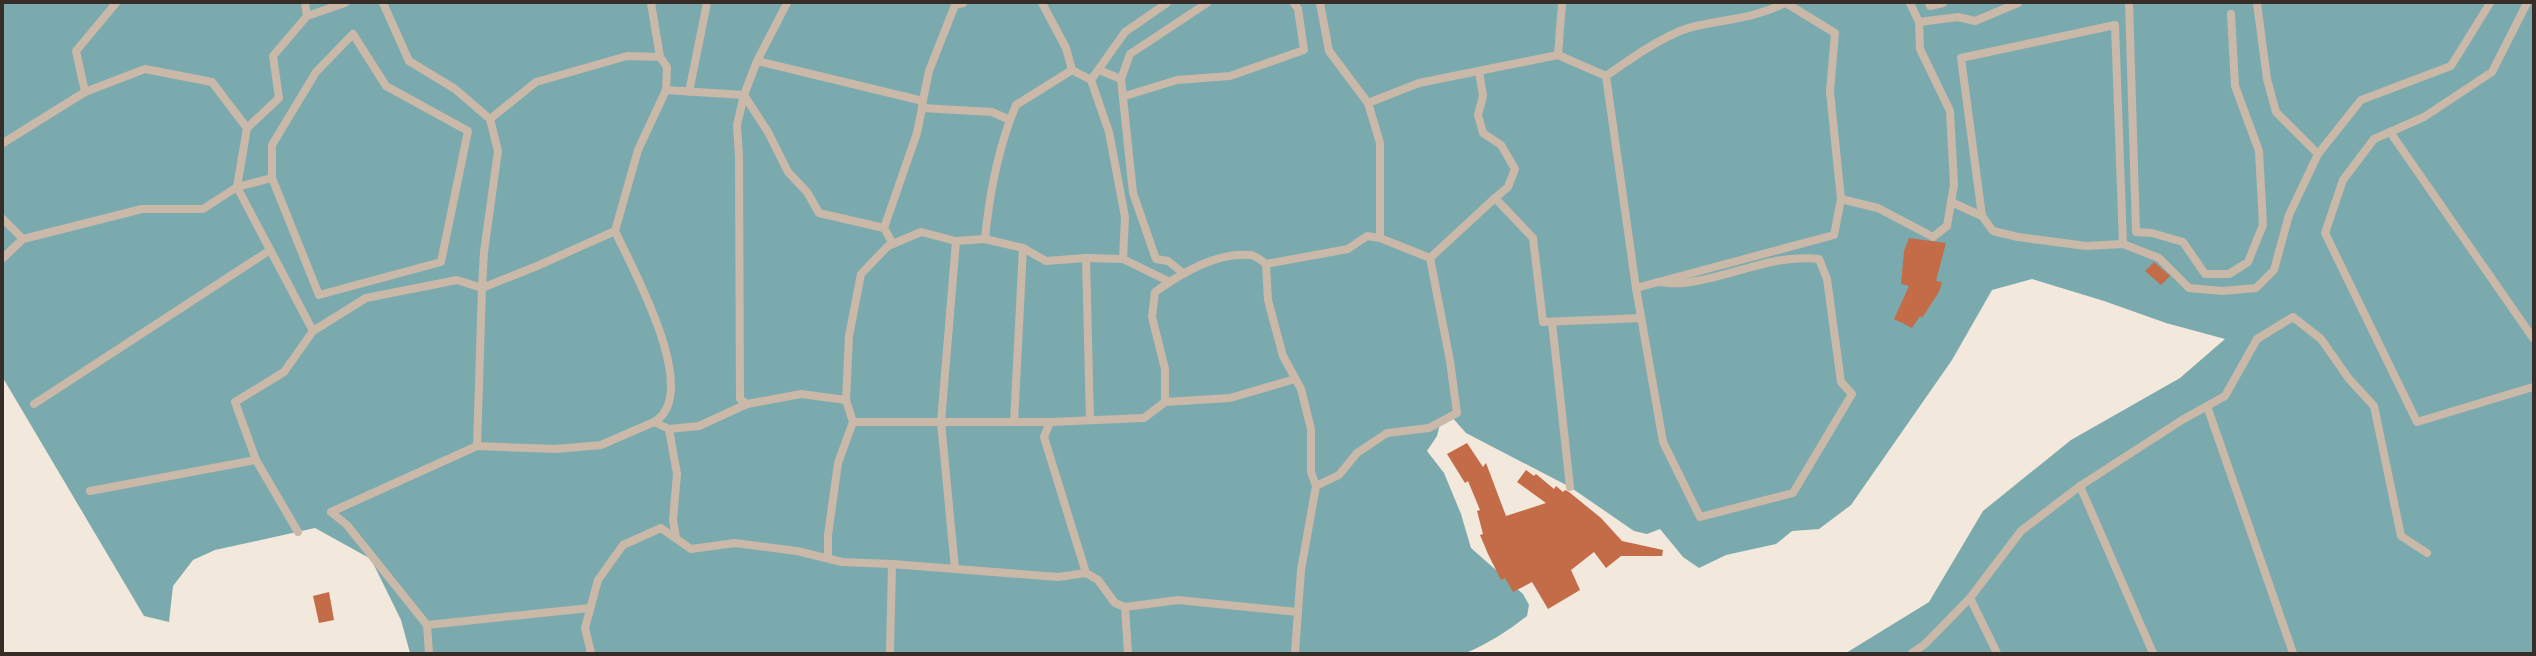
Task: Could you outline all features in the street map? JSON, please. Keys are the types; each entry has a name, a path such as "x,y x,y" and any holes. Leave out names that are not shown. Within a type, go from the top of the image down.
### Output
{"lane":[{"path":"85,92 76,51 116,3"},
{"path":"305,3 307,16"},
{"path":"313,331 237,187 247,128 279,98 273,56 307,16 345,3"},
{"path":"383,3 409,61 455,89 490,119 498,151 484,252 477,446"},
{"path":"429,653 427,625 347,525 331,512 477,446 555,449 602,445 663,417 672,393 670,366 648,301 615,231 638,150 666,90 667,67 660,57 651,3"},
{"path":"689,92 707,3"},
{"path":"747,404 740,399 740,157 737,125 744,95 757,61 787,3"},
{"path":"1042,3 1066,48 1072,70 1091,80 1110,132 1126,217 1123,259"},
{"path":"1091,80 1126,32 1167,3"},
{"path":"1183,273 1168,261 1156,259 1133,193 1125,96 1121,79 1130,54 1207,3"},
{"path":"1125,96 1177,80 1230,76 1304,50 1298,9 1294,3"},
{"path":"1320,3 1329,51 1368,103 1380,143 1380,238"},
{"path":"1558,55 1562,3"},
{"path":"1606,76 1647,48 1695,26 1738,20 1786,3 1835,33 1830,92 1841,199 1834,234 1636,288"},
{"path":"1841,199 1878,208 1933,237 1947,226 1954,185 1950,111 1920,49 1919,22 1910,3"},
{"path":"1929,3 1930,6 1943,3"},
{"path":"1919,22 1958,17 1975,21 2018,3"},
{"path":"2130,3 2136,232 2152,233 2183,242 2205,274 2229,274 2248,262 2263,225 2260,151 2235,86 2230,14"},
{"path":"2257,3 2267,79 2276,112 2318,154"},
{"path":"2123,244 2115,25 1961,58 1982,216 1993,231 2018,237 2086,246 2123,244 2159,258 2189,288 2223,291 2256,288 2274,270 2289,215 2318,154 2361,100 2451,66 2490,3"},
{"path":"2527,3 2492,72 2424,117 2374,139 2343,180 2325,233 2417,422 2533,387"},
{"path":"884,228 917,133 929,71 956,4"},
{"path":"353,34 386,86 468,131 441,262 319,295 272,178 272,145 316,72 353,34"},
{"path":"1368,103 1419,83 1558,55 1606,76"},
{"path":"490,119 536,82 627,56 660,57"},
{"path":"757,61 922,105 992,112 1010,120"},
{"path":"3,143 85,92 145,69 212,82 247,128"},
{"path":"985,238 989,195 1000,149 1016,105 1072,70"},
{"path":"1099,70 1121,79"},
{"path":"1430,258 1494,198 1508,188 1515,169 1501,145 1482,133 1478,115 1484,96 1479,71"},
{"path":"1606,76 1636,288 1663,442 1700,517 1793,494 1852,394 1841,382 1827,279 1819,258 1804,257 1768,263 1682,283 1658,282"},
{"path":"666,90 744,95"},
{"path":"744,95 768,132 788,172 807,192 819,213 884,228 893,244"},
{"path":"2390,132 2533,338"},
{"path":"3,258 23,239 142,209 203,209 237,187 272,178"},
{"path":"1494,198 1533,238 1543,322 1641,318"},
{"path":"1951,202 1982,216"},
{"path":"3,219 23,239"},
{"path":"298,532 256,460 236,402 284,372 313,331 366,298 457,280 482,288 537,266 615,231"},
{"path":"828,558 828,535 838,463 854,422 846,400 849,336 861,274 893,244 921,232 956,241 985,238 1023,248 1046,261 1086,258 1123,259 1170,282"},
{"path":"1165,402 1165,369 1152,317 1155,292 1183,273 1219,258 1252,254 1266,264 1348,249 1367,236 1380,238 1430,258"},
{"path":"955,569 941,422 956,241"},
{"path":"1014,422 1023,248"},
{"path":"34,404 270,250"},
{"path":"1086,258 1090,420"},
{"path":"1316,486 1339,475 1357,453 1387,433 1429,428 1457,414 1450,361 1430,258"},
{"path":"1266,264 1268,300 1283,356 1301,389 1311,429 1311,472 1316,486 1301,570 1295,653"},
{"path":"1912,653 1925,644 1970,598 2021,531 2080,486 2182,420 2225,396 2257,339 2293,317 2321,339 2349,379 2374,406 2401,536 2427,553"},
{"path":"1552,322 1570,487"},
{"path":"854,422 1050,422 1144,418 1165,402 1230,398 1295,379"},
{"path":"654,422 669,430 699,426 747,404 801,394 846,400"},
{"path":"2207,406 2293,653"},
{"path":"1050,422 1044,437 1086,573"},
{"path":"669,430 677,474 673,520 676,538"},
{"path":"90,491 256,460"},
{"path":"2080,486 2153,653"},
{"path":"591,653 584,628 598,580 623,545 661,528 691,549 736,543 797,551 842,562 892,564 1058,577 1086,573 1098,580 1115,603 1126,607 1178,600 1298,612"},
{"path":"890,653 892,564"},
{"path":"1970,598 1997,653"},
{"path":"1126,607 1128,653"},
{"path":"427,625 590,608"}],"water":[{"path":"3,3 2533,3 2533,653 1846,653 1929,602 1983,511 2071,440 2180,378 2225,339 2166,323 2104,301 2032,279 1992,290 1952,360 1851,505 1819,529 1792,531 1776,544 1726,555 1699,568 1683,557 1660,529 1647,534 1634,531 1570,487 1466,433 1450,415 1441,420 1437,436 1427,451 1444,473 1461,514 1471,548 1523,594 1529,605 1527,616 1505,632 1466,653 410,653 401,620 371,559 315,528 215,550 193,560 173,586 169,622 144,616 3,378"}],"building":[{"path":"1909,238 1946,243 1936,281 1942,282 1939,292 1922,318 1920,316 1912,328 1894,319 1909,286 1901,284 1904,251"},
{"path":"2154,262 2170,276 2161,285 2145,271"},
{"path":"1467,443 1483,467 1486,463 1506,516 1546,503 1517,482 1526,470 1534,476 1536,474 1554,489 1556,486 1563,492 1565,490 1569,492 1601,518 1622,541 1663,550 1662,556 1621,556 1606,568 1594,552 1571,570 1580,590 1548,609 1532,582 1513,592 1505,578 1501,580 1480,535 1483,534 1477,511 1480,510 1468,481 1465,483 1447,454"},
{"path":"329,592 334,620 319,623 313,596"}]}
